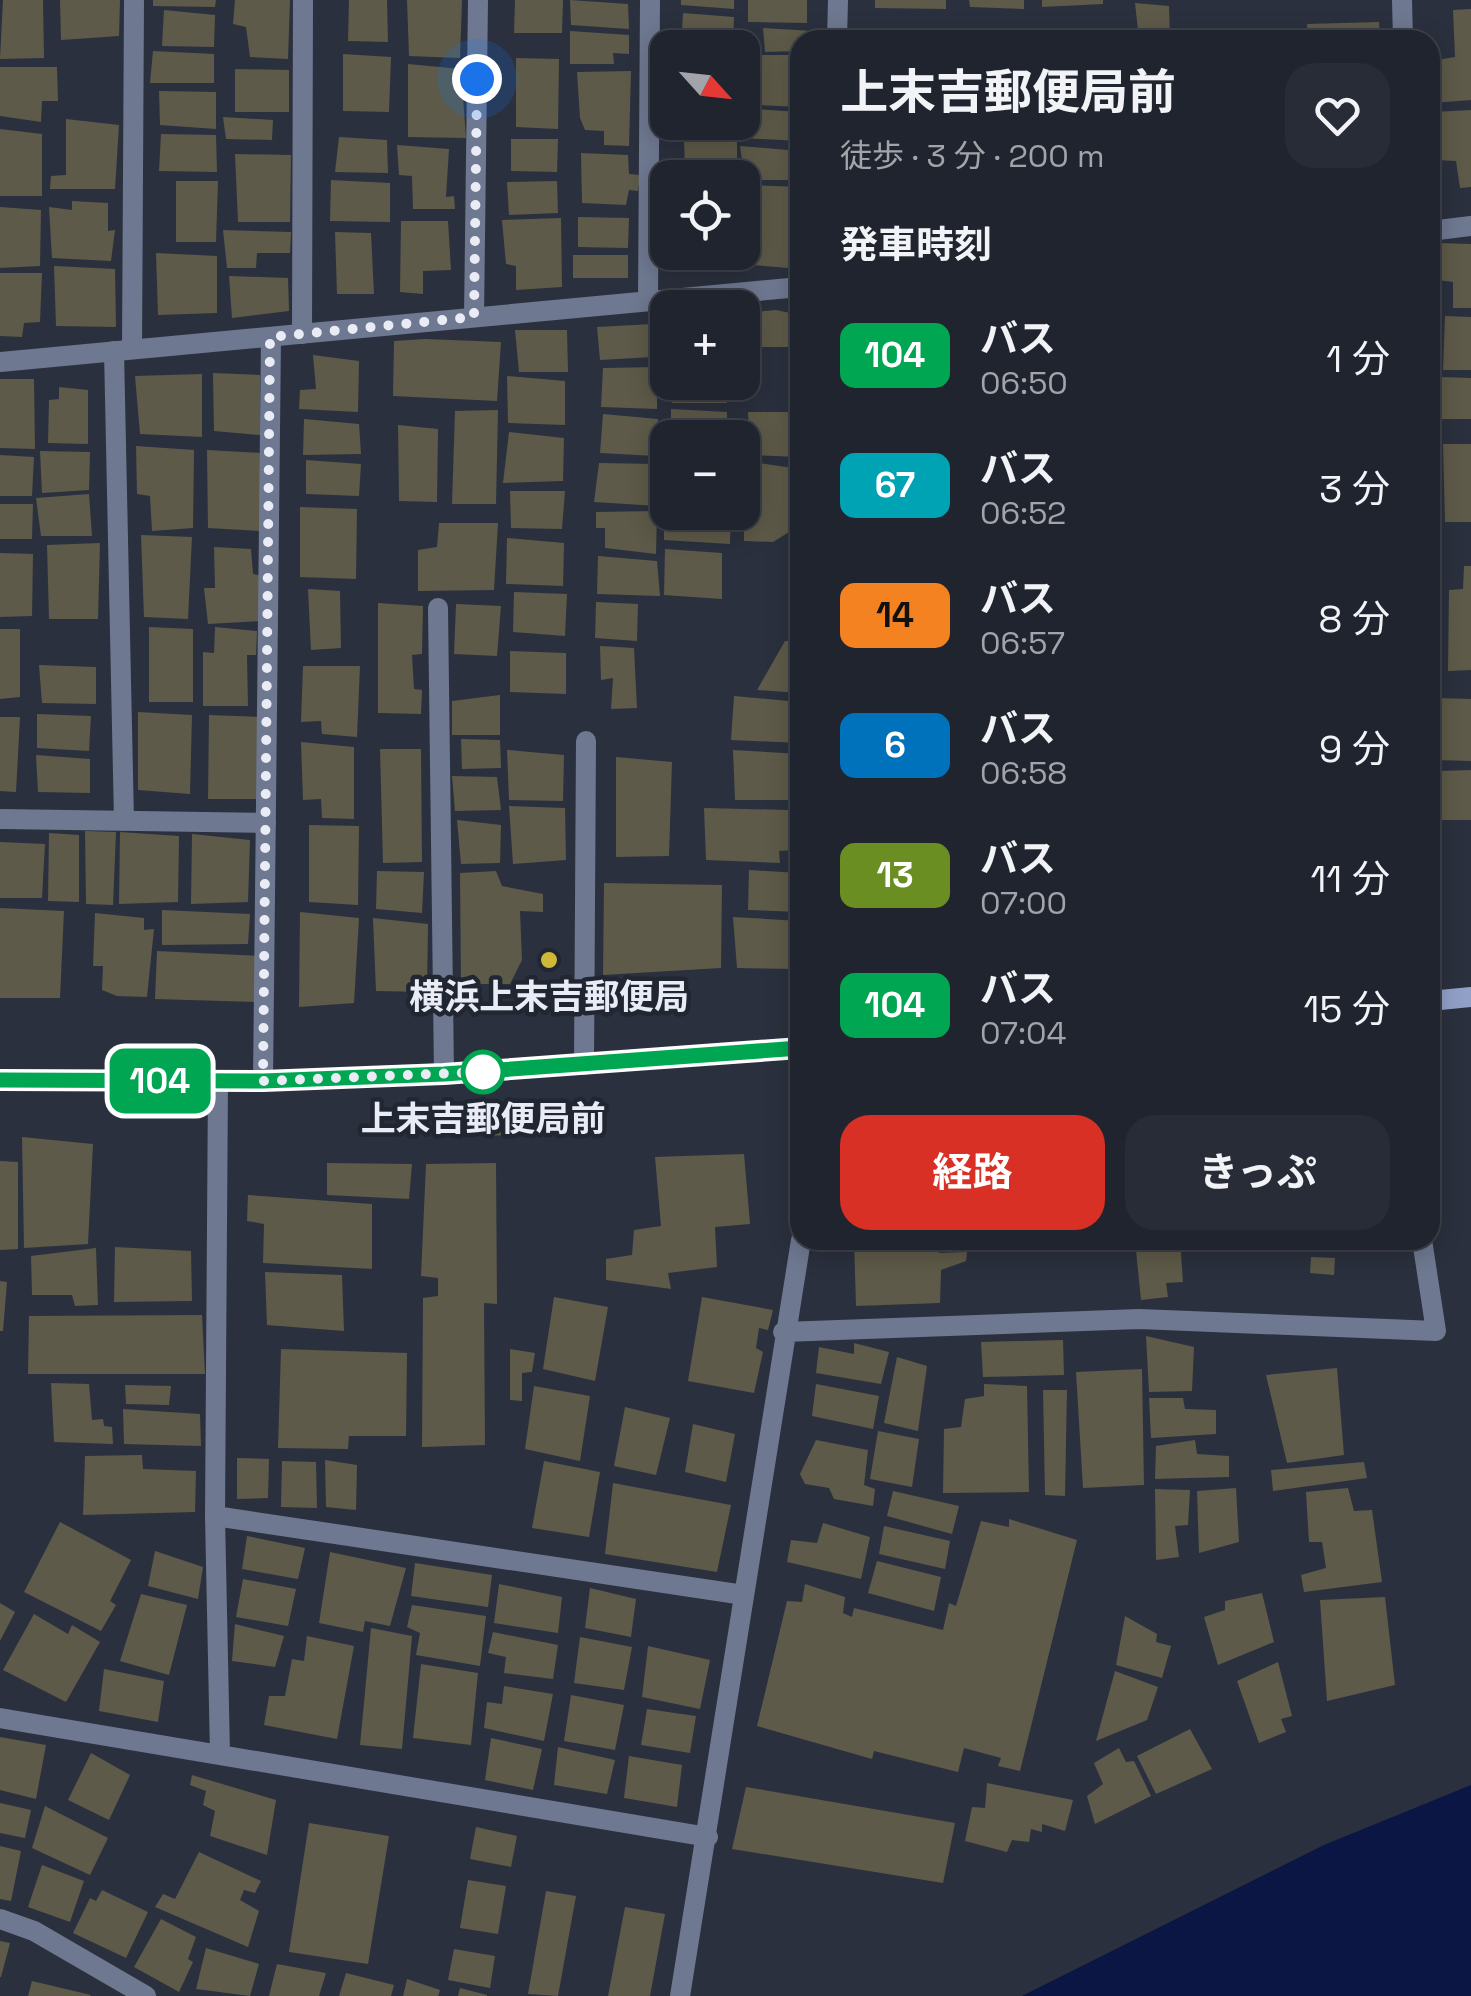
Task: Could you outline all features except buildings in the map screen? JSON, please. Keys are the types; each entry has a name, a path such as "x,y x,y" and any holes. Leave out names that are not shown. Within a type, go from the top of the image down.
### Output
{"street":[{"path":"124,821 123,350 134,0"},
{"path":"302,334 303,0"},
{"path":"474,317 478,0"},
{"path":"648,301 650,0"},
{"path":"838,0 838,30"},
{"path":"1402,0 1403,30"},
{"path":"1440,230 1471,226"},
{"path":"0,362 790,288"},
{"path":"263,1081 270,337"},
{"path":"438,608 444,1074"},
{"path":"584,1065 586,741"},
{"path":"0,819 266,822"},
{"path":"1440,1001 1471,997"},
{"path":"0,1080 263,1081 444,1074 790,1049"},
{"path":"218,1081 215,1516 220,1754"},
{"path":"680,1996 799,1250"},
{"path":"783,1332 1140,1320 1436,1331 1424,1250"},
{"path":"215,1516 744,1596"},
{"path":"0,1718 708,1837"},
{"path":"0,1919 34,1931 146,1996"}],"shaded area":[{"path":"1471,1785 1471,1996 1022,1996 1324,1845"}],"bus line":[{"name":"104","path":"0,1080 263,1081 444,1074 790,1049"}],"place":[{"name":"横浜上末吉郵便局","path":"549,960"},
{"name":"上末吉郵便局前","path":"483,1072"}],"route":[{"path":"477,79 474,317 270,337 263,1081 483,1072"}]}
